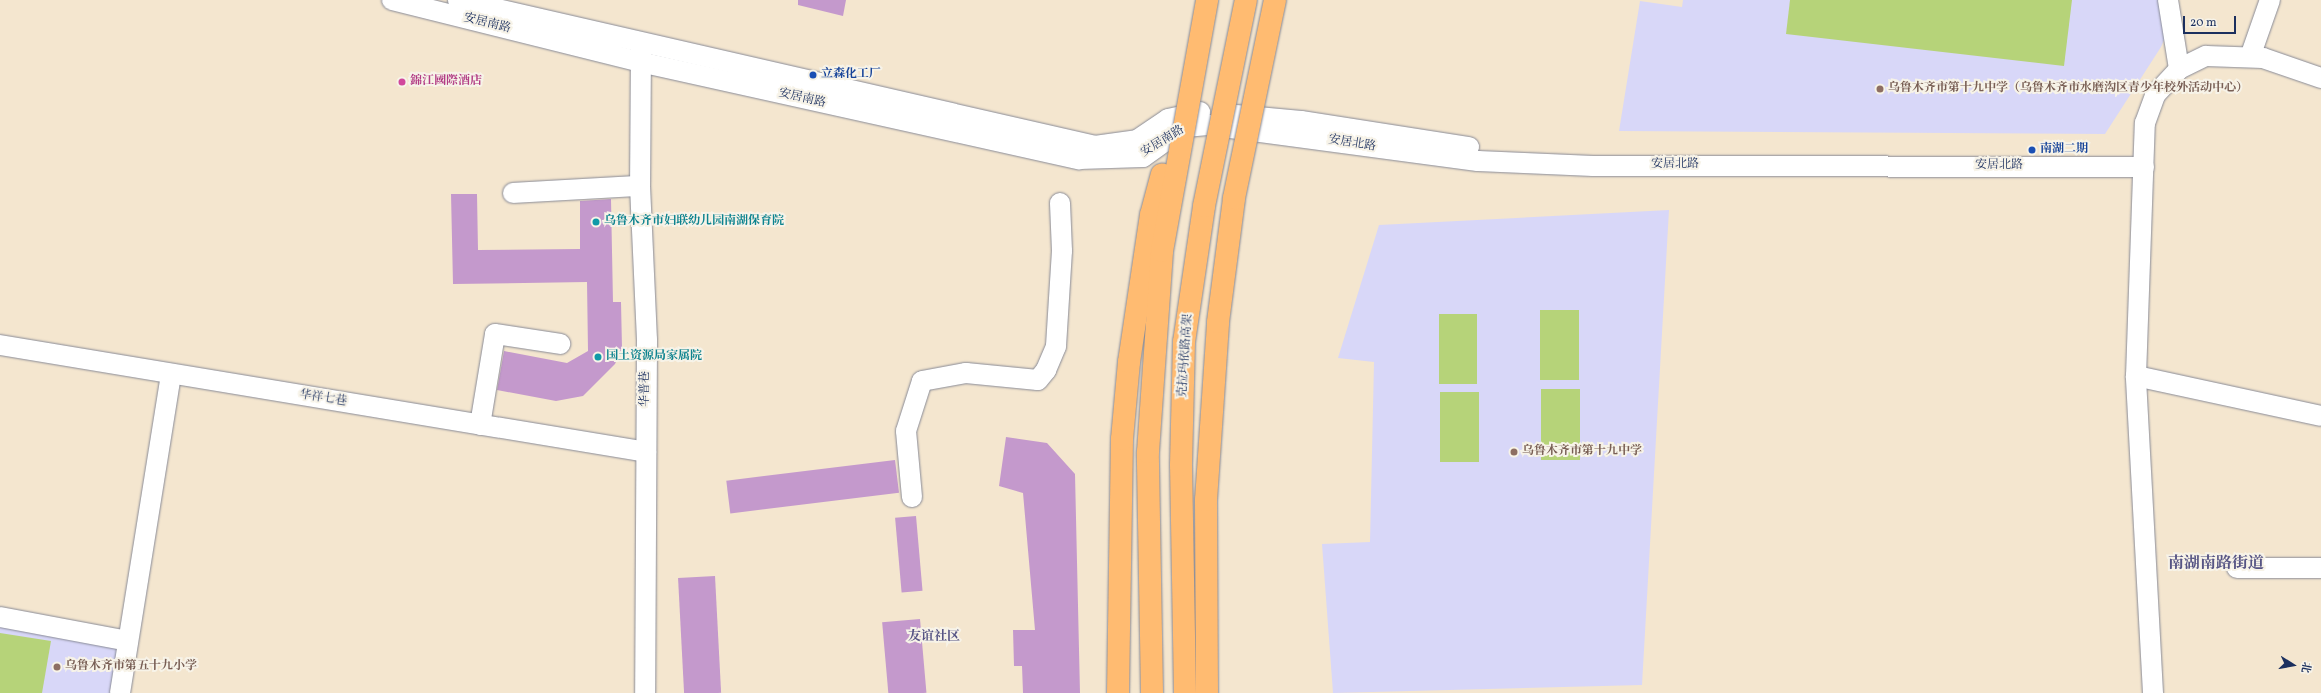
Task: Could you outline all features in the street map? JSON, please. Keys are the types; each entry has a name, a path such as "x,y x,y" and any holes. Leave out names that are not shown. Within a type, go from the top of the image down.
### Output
{"highway":[{"path":"1118,693 1122,439 1129,362 1151,216 1207,0"},
{"name":"克拉玛依路高架","path":"1185,693 1181,465 1184,342 1204,206 1246,0"},
{"path":"1207,693 1206,500 1218,322 1234,198 1276,0"},
{"path":"1152,693 1148,452 1161,259 1199,35"}],"street":[{"name":"安居南路","path":"392,0 640,62 1079,159 1143,156 1185,127 1208,125"},
{"name":"安居南路","path":"458,0 642,41 1000,127 1095,146 1137,140 1168,119 1187,113 1226,115"},
{"path":"2153,693 2136,376 2138,161 2145,123 2156,95 2178,62 2168,0"},
{"path":"2252,52 2270,0"},
{"name":"华普巷","path":"642,41 640,62 640,186 647,340 644,693"},
{"path":"2178,62 2206,56 2252,52 2272,48 2321,64"},
{"path":"2252,52 2263,58 2321,78"},
{"name":"安居北路","path":"1226,115 1301,121 1477,148 1590,154 2138,161"},
{"name":"安居北路","path":"1208,125 1478,161 1593,166 2138,161"},
{"path":"513,193 640,186"},
{"path":"912,497 906,431 922,381 966,373 1038,380 1046,370 1056,346 1060,203"},
{"path":"480,424 495,334 560,344"},
{"name":"华祥七巷","path":"0,345 646,452"},
{"path":"120,693 171,374"},
{"path":"2136,376 2321,416"},
{"path":"2237,568 2321,568"},
{"path":"0,617 128,640"}],"shaded area":[{"name":"乌鲁木齐市第十九中学（乌鲁木齐市水磨沟区青少年校外活动中心）","path":"1683,0 2170,0 2168,31 2161,47 2105,134 1619,131 1640,1 1682,7"},
{"name":"乌鲁木齐市第十九中学","path":"1669,210 1642,685 1333,693 1322,544 1370,542 1374,362 1338,358 1379,225"},
{"name":"乌鲁木齐市第五十九小学","path":"0,624 118,642 110,693 0,693"}],"green space":[{"path":"1790,0 2072,0 2064,66 1786,34"},
{"path":"1540,310 1579,310 1579,380 1540,380"},
{"path":"1439,314 1477,314 1477,384 1439,384"},
{"path":"1541,389 1580,389 1580,460 1541,460"},
{"path":"1440,392 1479,392 1479,462 1440,462"},
{"path":"0,633 51,641 42,693 0,693"}],"building":[{"path":"798,0 846,0 843,16 798,5"},
{"path":"451,194 477,194 478,250 580,249 580,201 611,199 613,302 621,302 622,348 615,364 583,396 556,401 497,390 504,351 567,363 588,351 587,282 453,284"},
{"path":"1006,437 1047,443 1075,474 1080,693 1023,693 1022,666 1014,666 1013,630 1035,630 1023,493 999,486"},
{"path":"895,460 899,493 730,513 726,481"},
{"path":"916,516 923,591 902,593 895,518"},
{"path":"715,576 721,693 684,693 678,578"},
{"path":"920,619 926,693 888,693 882,622"}],"place":[{"name":"立森化工厂","path":"813,75"},
{"name":"錦江國際酒店","path":"402,82"},
{"name":"乌鲁木齐市第十九中学（乌鲁木齐市水磨沟区青少年校外活动中心）","path":"1880,89"},
{"name":"南湖二期","path":"2032,150"},
{"name":"乌鲁木齐市妇联幼儿园南湖保育院","path":"596,222"},
{"name":"国土资源局家属院","path":"598,357"},
{"name":"乌鲁木齐市第十九中学","path":"1514,452"},
{"name":"乌鲁木齐市第五十九小学","path":"57,667"}],"district":[{"name":"南湖南路街道","path":"2216,564"},
{"name":"友谊社区","path":"934,637"}]}
